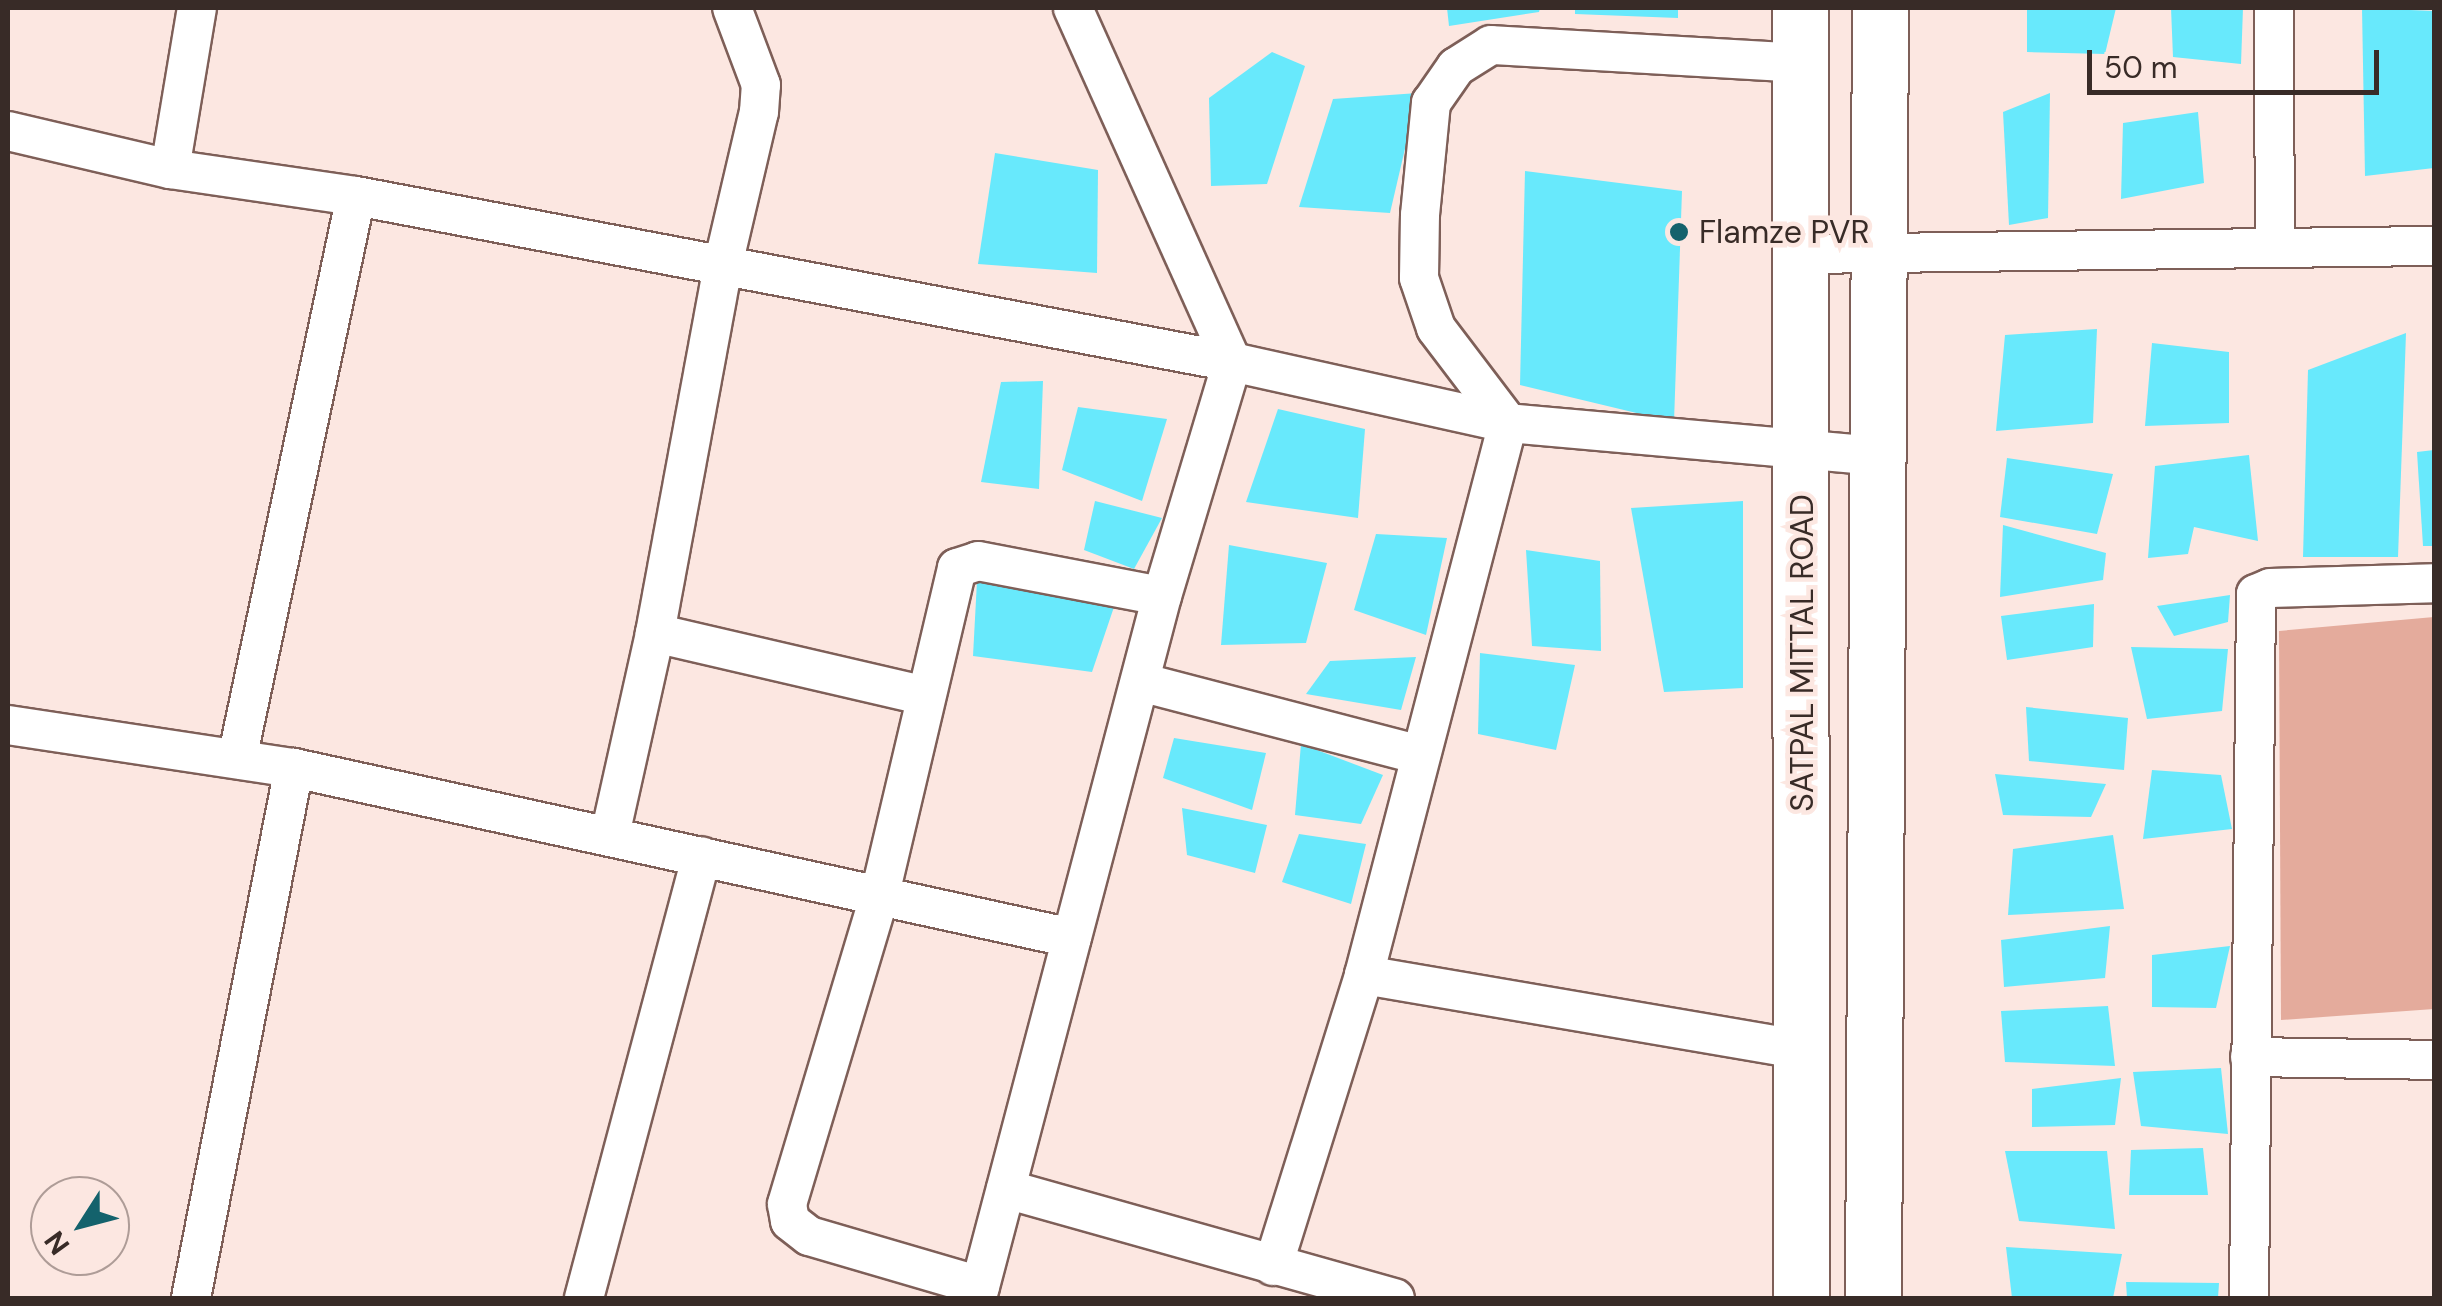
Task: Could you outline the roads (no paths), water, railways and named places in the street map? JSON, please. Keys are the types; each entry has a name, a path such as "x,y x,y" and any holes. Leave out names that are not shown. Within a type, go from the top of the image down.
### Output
{"street":[{"path":"170,169 197,8"},
{"path":"610,835 655,633 723,264 759,112 761,84 732,8"},
{"path":"1073,8 1232,362 1162,596 978,1292 809,1236 790,1222 787,1204 880,894 953,578 966,561 1162,596"},
{"name":"SATPAL MITTAL ROAD","path":"1800,8 1801,1298"},
{"path":"1873,1298 1880,8"},
{"path":"2274,8 2275,248"},
{"path":"1508,423 1436,328 1419,278 1420,215 1431,104 1456,67 1491,45 1800,63"},
{"path":"8,130 170,169 356,196 723,264 1232,362 1508,423 1877,456"},
{"path":"237,760 356,196"},
{"path":"1803,254 2434,246"},
{"path":"1273,1266 1364,974 1508,423"},
{"path":"2249,1298 2256,594 2270,588 2434,583"},
{"path":"655,633 925,696"},
{"path":"1140,682 1421,755"},
{"path":"8,724 294,768 1072,938"},
{"path":"191,1298 294,768"},
{"path":"584,1298 702,856"},
{"path":"1364,974 1802,1050"},
{"path":"2250,1057 2434,1060"},
{"path":"1006,1189 1395,1298"}],"place":[{"name":"Flamze PVR","path":"1679,232"}]}
